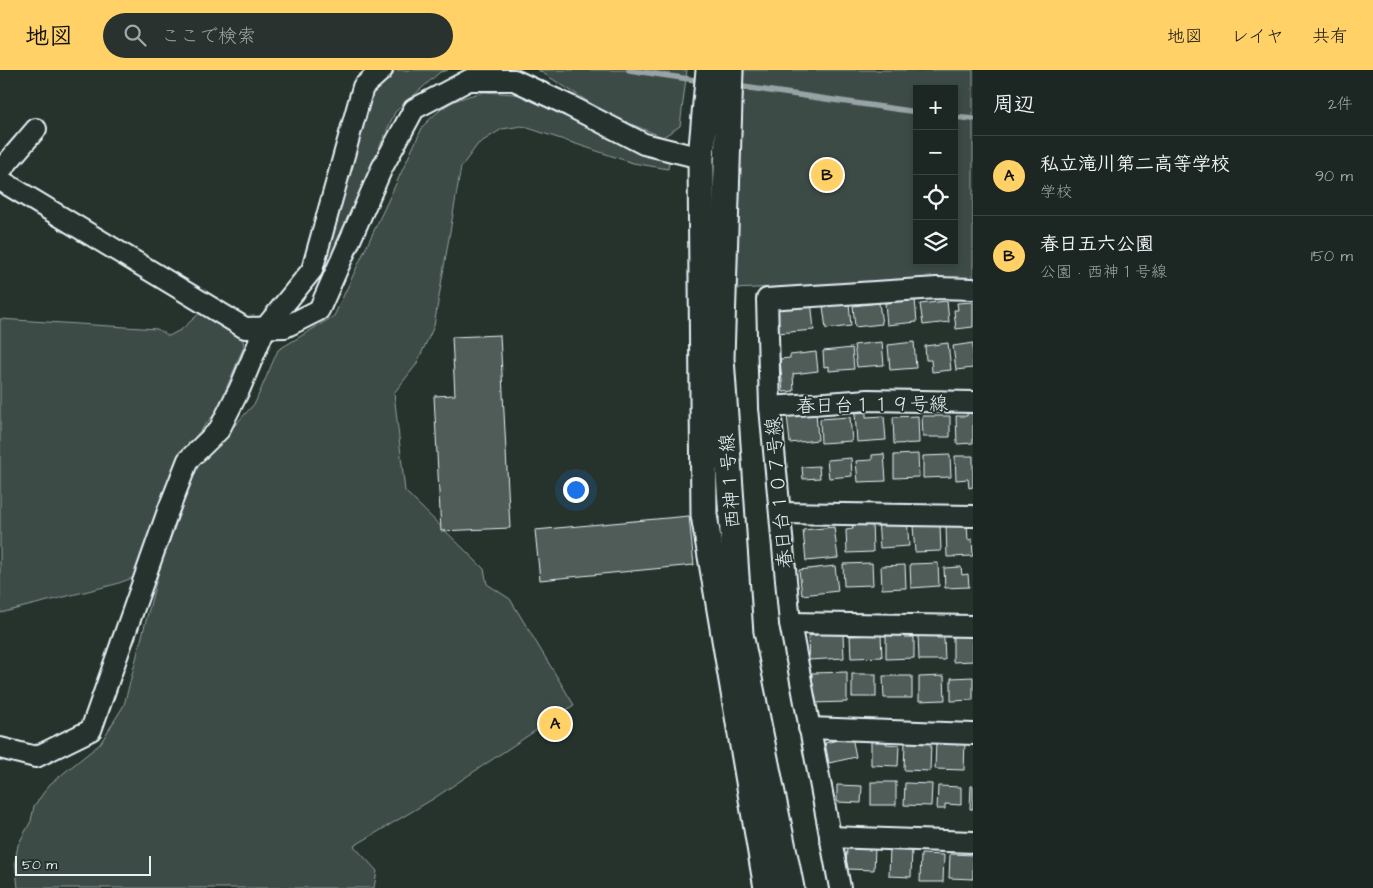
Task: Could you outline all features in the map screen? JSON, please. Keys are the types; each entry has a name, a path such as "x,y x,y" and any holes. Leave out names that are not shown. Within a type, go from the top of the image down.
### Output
{"street":[{"path":"0,748 36,757 91,730 168,511 188,460 219,430 240,388 265,328 312,270 363,86 382,70"},
{"name":"西神１号線","path":"709,70 701,158 704,515 767,888"},
{"name":"西神１号線","path":"730,70 721,358 739,624 791,888"},
{"path":"0,180 245,328 265,328 285,327 319,310 382,168 414,109 469,80 514,80 644,144 701,158"},
{"path":"0,171 36,129"},
{"name":"春日台１０７号線","path":"840,888 790,623 770,407 767,299 937,288 973,289"},
{"name":"春日台１１９号線","path":"770,407 868,400 973,402"},
{"path":"780,513 973,516"},
{"path":"790,623 973,626"},
{"path":"809,728 973,734"},
{"path":"830,837 973,842"}],"shaded area":[{"path":"388,70 448,70 440,72 395,112 321,280 313,279 367,96"},
{"path":"538,70 687,70 680,126 663,137 611,116"},
{"path":"744,70 973,70 973,279 732,289"},
{"path":"484,92 530,95 636,152 670,156 668,169 633,163 522,126 502,129 478,144 461,167 434,326 416,365 394,393 405,491 484,569 487,584 510,599 574,705 433,799 354,846 377,871 374,888 18,888 15,861 18,845 31,821 34,806 50,784 100,744 124,705 159,571 196,468 255,403 278,350 334,316 423,126 450,103"},
{"path":"202,311 242,335 244,346 217,411 179,456 135,577 116,584 0,613 0,319 157,329 169,336 182,329"}],"building":[{"path":"811,300 814,330 778,333 774,304"},
{"path":"915,300 917,322 887,325 885,303"},
{"path":"947,301 949,322 923,325 920,304"},
{"path":"973,302 973,327 956,329 954,310 958,310 957,303"},
{"path":"849,303 851,326 826,329 823,306"},
{"path":"879,303 882,324 855,327 853,306"},
{"path":"500,335 510,528 441,531 434,396 455,395 452,337"},
{"path":"882,342 884,365 857,367 854,345"},
{"path":"914,342 916,368 890,370 888,345"},
{"path":"948,343 951,370 932,372 931,360 926,360 925,346"},
{"path":"973,343 973,368 956,370 953,346"},
{"path":"852,348 854,369 829,371 829,366 824,367 823,351"},
{"path":"816,352 818,371 793,374 794,391 783,392 780,359 790,358 790,355"},
{"path":"973,409 973,443 957,444 956,416 967,416 967,410"},
{"path":"816,412 818,440 790,443 787,415"},
{"path":"866,412 866,417 884,416 886,440 857,442 855,413"},
{"path":"918,416 919,443 894,444 893,417"},
{"path":"922,416 950,416 950,437 923,437"},
{"path":"850,417 852,441 821,443 820,419"},
{"path":"884,454 886,481 858,482 856,461 872,460 872,455"},
{"path":"918,454 919,477 894,478 894,455"},
{"path":"950,455 951,477 923,478 923,456"},
{"path":"955,456 973,456 973,487 969,488 968,479 956,480"},
{"path":"851,458 852,476 829,478 827,460"},
{"path":"819,466 820,478 803,479 802,467"},
{"path":"689,516 694,565 540,580 535,530"},
{"path":"872,518 873,552 847,553 846,530 853,529 852,519"},
{"path":"907,518 909,546 880,548 878,519"},
{"path":"967,524 968,540 972,539 973,556 947,557 946,525"},
{"path":"940,525 941,551 915,552 913,526"},
{"path":"834,527 838,558 806,561 803,530"},
{"path":"872,563 873,585 844,586 843,564"},
{"path":"938,563 939,586 911,588 910,564"},
{"path":"905,565 906,588 882,589 881,566"},
{"path":"835,566 838,591 802,595 799,570"},
{"path":"961,567 962,575 968,574 969,587 945,588 944,568"},
{"path":"903,630 904,637 914,637 914,658 886,659 886,631"},
{"path":"817,632 843,634 844,658 809,660 808,636 817,635"},
{"path":"937,633 937,638 944,638 945,660 919,660 918,634"},
{"path":"881,635 882,657 851,658 850,636"},
{"path":"953,636 973,636 973,661 953,662"},
{"path":"847,672 847,702 812,703 812,673"},
{"path":"852,674 876,674 876,697 852,697"},
{"path":"883,676 912,676 912,698 884,698"},
{"path":"944,676 945,700 919,701 919,677"},
{"path":"973,677 973,700 951,701 951,678"},
{"path":"851,732 856,757 829,763 825,743 838,740 837,735"},
{"path":"871,735 886,735 886,744 899,745 898,766 871,765"},
{"path":"936,740 965,741 964,770 935,769"},
{"path":"905,742 931,743 930,771 904,770"},
{"path":"871,782 896,782 896,805 871,805"},
{"path":"905,783 932,784 931,806 904,805"},
{"path":"837,785 862,786 861,803 837,802"},
{"path":"938,786 961,787 961,805 945,804 945,809 937,809"},
{"path":"971,786 973,786 973,809 970,809"},
{"path":"847,847 875,848 874,870 846,869"},
{"path":"890,848 912,848 911,877 889,876"},
{"path":"921,854 944,855 943,882 920,882"},
{"path":"950,854 973,855 973,879 949,878"}],"waterway":[{"path":"629,70 702,81"},
{"path":"736,86 913,111"},
{"path":"958,117 973,119"}],"place":[{"name":"春日五六公園","path":"827,175"},
{"name":"私立滝川第二高等学校","path":"555,724"}]}
